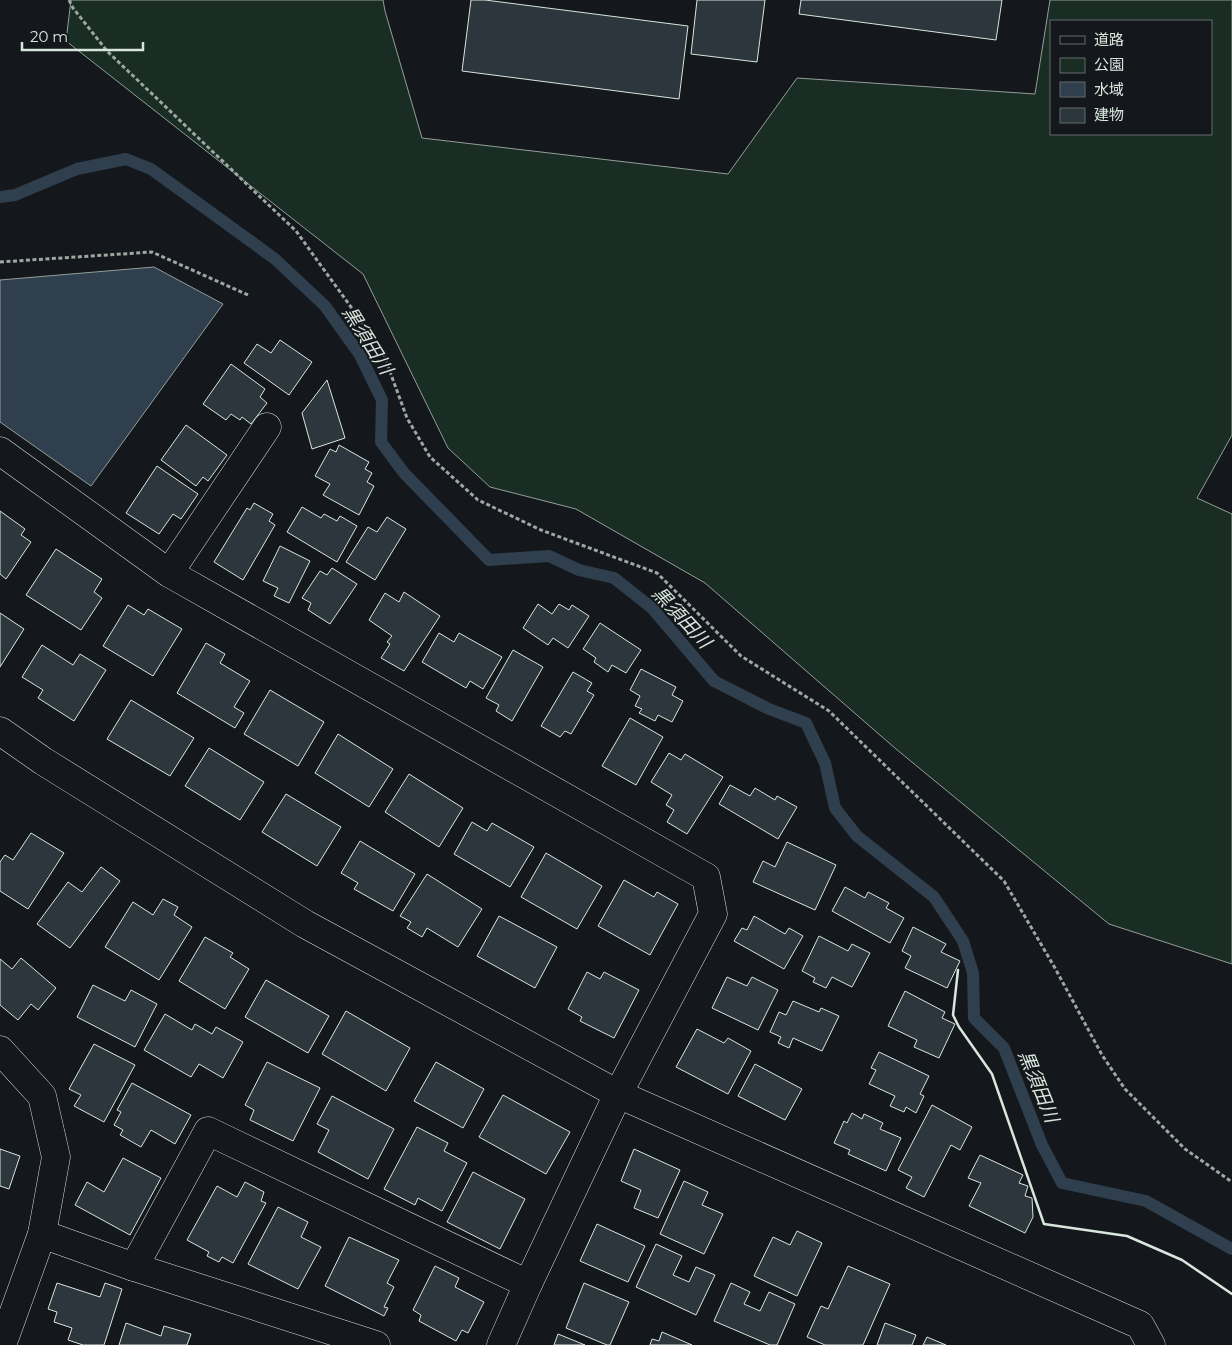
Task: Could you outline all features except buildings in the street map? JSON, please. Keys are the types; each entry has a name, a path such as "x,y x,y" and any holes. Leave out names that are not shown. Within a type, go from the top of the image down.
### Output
{"street":[{"path":"169,573 267,427"},
{"path":"0,451 169,573 706,877 713,914 618,1094 501,1345"},
{"path":"0,732 43,761 305,924 618,1094 1140,1325 1151,1345"},
{"path":"0,1050 42,1096 56,1157 42,1234 2,1345"},
{"path":"134,1267 208,1130 528,1284"},
{"path":"42,1234 134,1267 376,1345"}],"path":[{"path":"69,0 73,8 107,51 296,231 382,350 407,418 430,457 478,500 541,530 657,573 742,656 829,711 1004,881 1055,968 1102,1055 1126,1089 1185,1149 1232,1182"},
{"path":"0,262 152,252 248,295"}],"green space":[{"path":"71,0 383,0 422,138 728,174 797,78 1035,94 1050,0 1232,0 1232,435 1197,498 1232,514 1232,964 1109,924 896,749 705,583 576,509 490,487 448,448 363,274 66,41"}],"water":[{"path":"154,267 223,304 91,486 0,422 0,280"}],"waterway":[{"name":"黒須田川","path":"0,197 15,195 77,169 126,159 151,169 275,259 325,306 360,355 382,400 381,442 404,473 489,560 549,556 579,570 614,578 652,608 714,681 769,709 806,723 825,763 835,808 857,836 934,897 963,941 973,973 974,1018 1004,1048 1042,1145 1062,1183 1146,1201 1232,1249"}],"wall":[{"path":"958,970 953,1015 959,1027 992,1074 1044,1224 1127,1236 1182,1260 1232,1294"}]}
